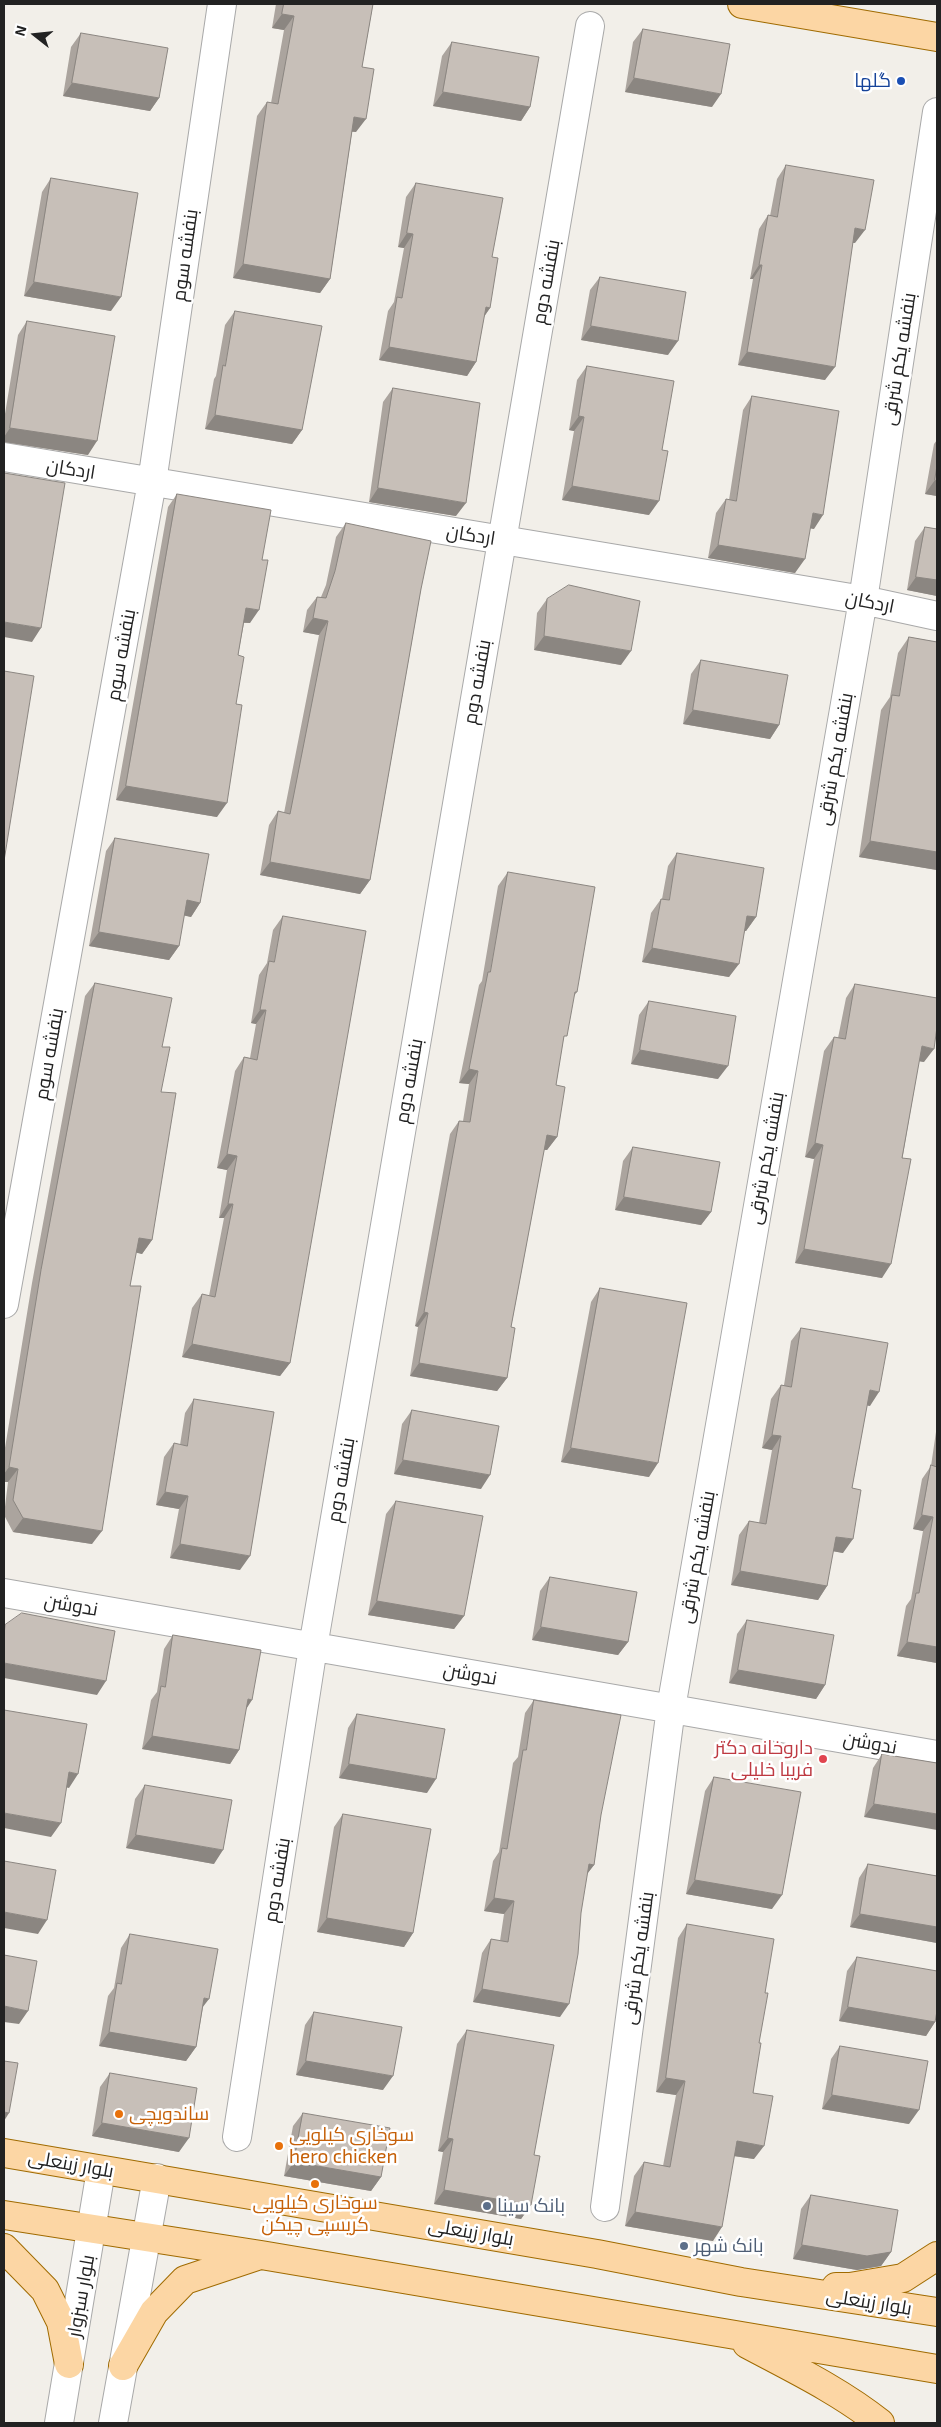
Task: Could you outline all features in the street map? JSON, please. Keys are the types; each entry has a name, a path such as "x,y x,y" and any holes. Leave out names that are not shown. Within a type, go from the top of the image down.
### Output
{"main road":[{"path":"742,4 937,37"},
{"name":"بلوار زینعلی","path":"4,2153 587,2252 741,2282 937,2312"},
{"path":"4,2215 146,2236 937,2369"},
{"path":"4,2248 45,2290 62,2322 69,2364"},
{"path":"123,2366 154,2312 184,2280 261,2255"},
{"path":"741,2282 850,2287 903,2278 937,2256"},
{"path":"726,2333 809,2377 864,2410 880,2423"}],"street":[{"name":"بنفشه سوم","path":"4,1304 152,482 222,4"},
{"name":"بنفشه دوم","path":"237,2137 313,1647 590,26"},
{"name":"بنفشه یکم شرقی","path":"605,2207 671,1708 863,600 937,112"},
{"name":"اردکان","path":"4,457 863,600 937,616"},
{"name":"ندوشن","path":"4,1593 937,1754"},
{"name":"بلوار سبزوار","path":"59,2423 102,2170"},
{"path":"113,2423 156,2178"}],"building":[{"path":"284,4 373,4 362,67 374,69 366,119 354,117 330,279 243,264 267,102 278,104 294,16 282,14"},
{"path":"643,29 730,44 721,94 634,78"},
{"path":"81,33 168,48 159,98 72,83"},
{"path":"452,42 539,57 530,107 443,92"},
{"path":"786,165 874,180 865,230 855,228 835,367 747,352 762,265 759,265 768,215 777,217"},
{"path":"51,178 138,193 121,297 34,282"},
{"path":"416,183 503,198 492,257 498,258 490,308 486,307 476,362 389,347 397,297 402,298 413,234 407,233"},
{"path":"600,277 686,292 678,341 591,326"},
{"path":"235,311 322,326 302,430 215,415 223,365 225,366"},
{"path":"27,321 115,336 97,441 10,428"},
{"path":"587,366 674,381 662,450 668,451 659,501 572,486 584,417 579,416"},
{"path":"393,388 480,403 466,503 378,488"},
{"path":"752,396 839,411 823,515 813,513 805,559 718,545 726,499 736,501"},
{"path":"4,473 65,483 41,628 4,622"},
{"path":"177,494 271,510 262,560 268,560 259,610 246,608 238,655 244,657 236,704 242,705 227,803 126,786"},
{"path":"346,523 431,541 370,880 270,862 278,811 290,814 328,621 313,618 317,597 326,598 335,571"},
{"path":"925,527 937,529 937,580 916,577"},
{"path":"569,585 640,601 631,651 544,636 547,599"},
{"path":"909,637 937,642 937,852 870,841 892,695 899,696"},
{"path":"701,660 788,675 779,725 693,710"},
{"path":"4,671 34,676 4,861"},
{"path":"115,838 209,854 200,903 187,900 179,946 99,932"},
{"path":"677,853 764,868 756,917 747,916 739,964 652,948 661,899 669,900"},
{"path":"508,872 595,887 577,992 575,992 567,1036 564,1036 556,1085 565,1087 557,1137 547,1135 511,1327 515,1328 507,1378 419,1363 428,1313 424,1312 459,1121 470,1122 478,1071 469,1069 488,972 490,972"},
{"path":"283,916 366,931 290,1363 192,1344 202,1294 215,1297 233,1204 228,1204 237,1156 227,1154 244,1057 257,1060 266,1010 260,1010 269,961 274,962"},
{"path":"95,983 172,998 162,1047 170,1047 161,1092 176,1093 152,1240 139,1238 130,1286 141,1286 102,1531 23,1518 13,1500 18,1469 9,1467 41,1270"},
{"path":"855,984 937,998 937,1027 934,1049 922,1046 902,1158 911,1159 891,1264 804,1249 823,1145 815,1143 834,1037 845,1039"},
{"path":"649,1001 736,1016 728,1066 640,1050"},
{"path":"633,1147 720,1162 711,1212 624,1197"},
{"path":"600,1288 687,1303 658,1463 571,1448"},
{"path":"801,1328 888,1343 879,1392 870,1390 852,1488 861,1490 853,1539 836,1537 827,1586 740,1571 749,1521 766,1524 781,1436 772,1435 781,1385 791,1387"},
{"path":"194,1399 274,1412 250,1556 180,1544 188,1496 165,1492 174,1443 187,1446"},
{"path":"412,1410 499,1426 490,1475 403,1460"},
{"path":"931,1465 937,1467 937,1647 907,1642 916,1593 919,1593 933,1517 922,1515"},
{"path":"396,1501 483,1516 464,1616 377,1601"},
{"path":"550,1577 637,1592 628,1642 541,1627"},
{"path":"22,1613 115,1631 106,1681 4,1663 5,1625"},
{"path":"747,1620 834,1635 825,1685 738,1670"},
{"path":"173,1635 261,1650 252,1700 248,1699 239,1750 152,1736 161,1686 165,1687"},
{"path":"534,1700 621,1715 601,1815 594,1865 589,1864 581,1913 578,1954 569,2004 482,1989 491,1939 508,1942 514,1901 494,1898 502,1848 507,1849 523,1750 526,1750"},
{"path":"4,1710 87,1724 78,1774 69,1772 61,1823 4,1813"},
{"path":"357,1714 445,1729 436,1779 349,1764"},
{"path":"882,1754 937,1763 937,1814 874,1804"},
{"path":"714,1777 801,1792 782,1895 695,1880"},
{"path":"145,1785 232,1800 223,1850 136,1835"},
{"path":"343,1814 431,1829 413,1933 327,1918"},
{"path":"4,1861 56,1870 47,1920 4,1912"},
{"path":"868,1864 937,1876 937,1927 860,1914"},
{"path":"687,1924 774,1939 765,1993 768,1993 753,2093 773,2096 764,2146 737,2141 722,2227 635,2212 644,2162 670,2167 685,2081 666,2078"},
{"path":"130,1934 218,1949 209,1999 204,1998 196,2047 109,2032 117,1983 121,1984"},
{"path":"4,1955 37,1961 28,2011 4,2006"},
{"path":"857,1957 937,1971 937,2011 935,2022 848,2007"},
{"path":"314,2012 402,2027 393,2076 306,2061"},
{"path":"467,2030 554,2045 534,2155 540,2156 531,2205 444,2190 453,2139 448,2138"},
{"path":"840,2046 928,2061 919,2110 832,2095"},
{"path":"4,2061 18,2063 9,2113 4,2112"},
{"path":"110,2073 197,2088 189,2138 102,2123"},
{"path":"303,2113 390,2128 381,2177 294,2162"},
{"path":"811,2195 898,2210 891,2252 867,2256 802,2245"}],"place":[{"name":"گلها","path":"901,81"},
{"name":"داروخانه دکتر فریبا خلیلی","path":"823,1759"},
{"name":"ساندویچی","path":"119,2114"},
{"name":"سوخاری کیلویی hero chicken","path":"279,2146"},
{"name":"سوخاری کیلویی کریسپی چیکن","path":"315,2184"},
{"name":"بانک سینا","path":"487,2206"},
{"name":"بانک شهر","path":"684,2246"}]}
